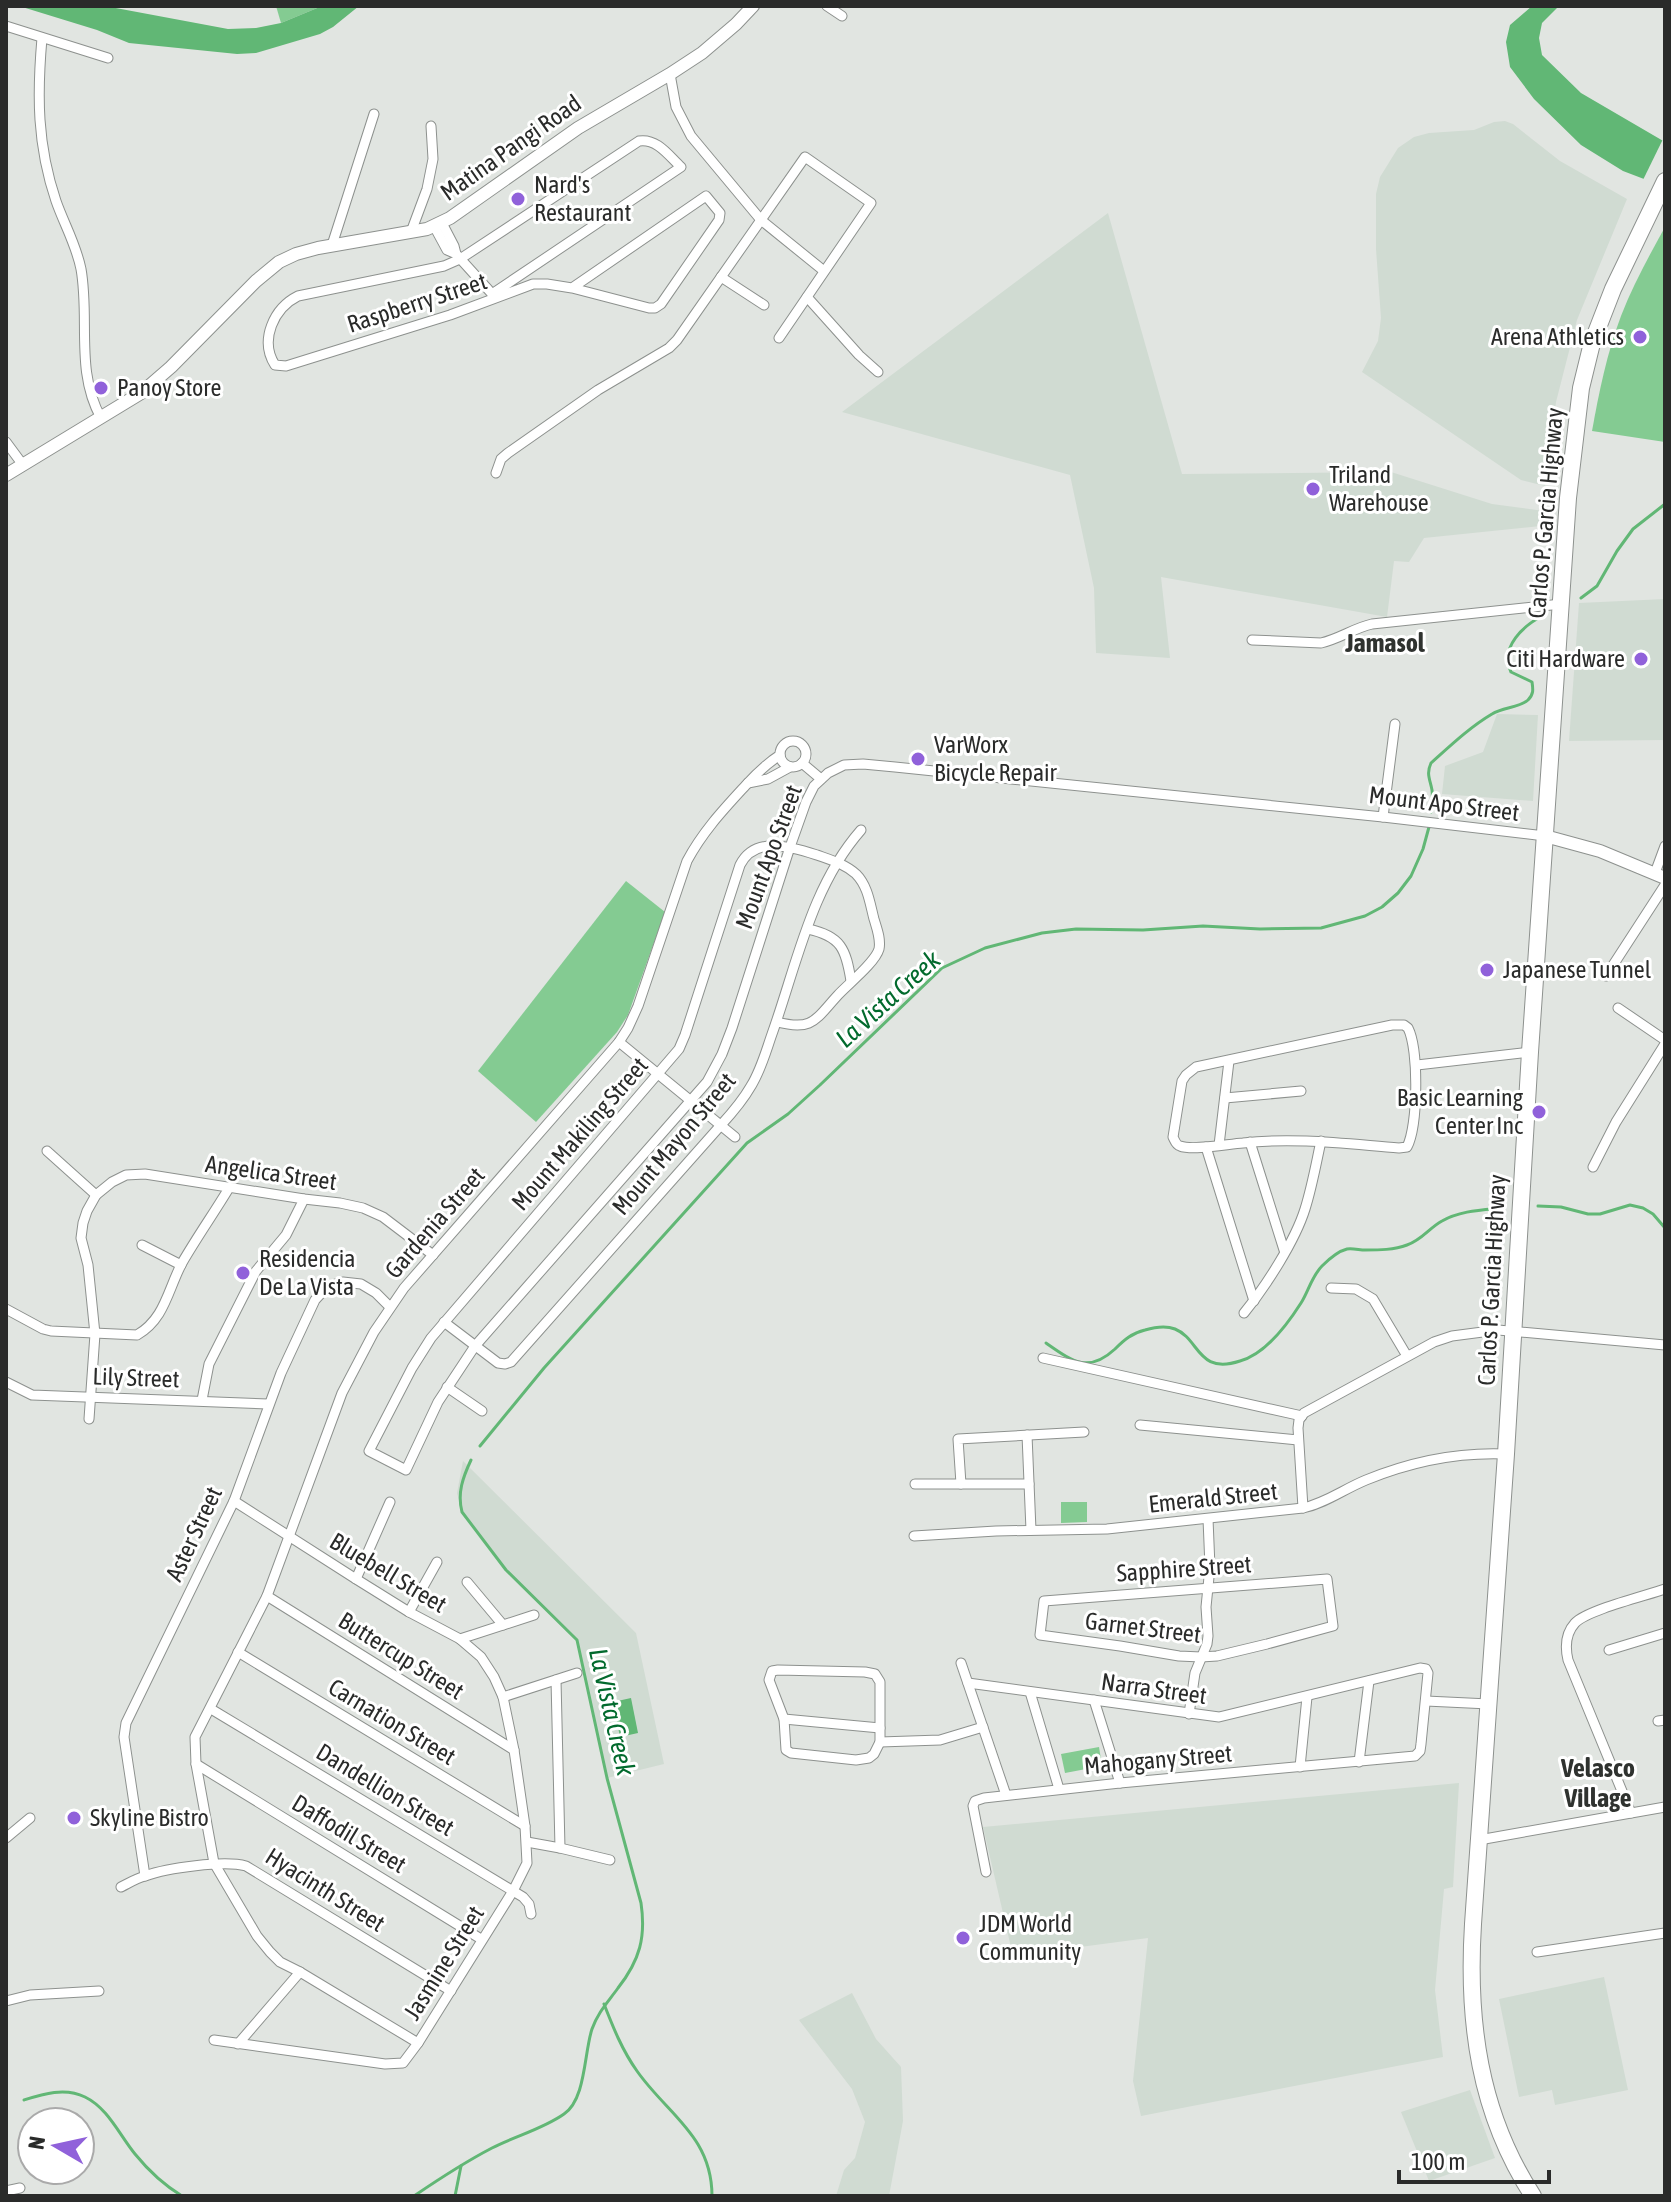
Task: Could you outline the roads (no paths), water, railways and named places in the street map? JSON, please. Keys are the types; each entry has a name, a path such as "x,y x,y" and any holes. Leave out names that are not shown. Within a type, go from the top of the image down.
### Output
{"highway":[{"name":"Carlos P. Garcia Highway","path":"1533,2196 1513,2162 1481,2073 1470,1981 1530,1052 1568,498 1585,366 1601,318 1665,181"}],"street":[{"name":"Matina Pangi Road","path":"6,475 156,381 270,268 296,254 438,225 585,123 670,74 719,38 753,6"},
{"path":"827,6 842,16"},
{"path":"6,26 108,58"},
{"path":"42,38 39,125 50,184 77,253 83,288 85,374 93,404 101,418"},
{"path":"670,74 676,107 691,136 761,220 824,271"},
{"path":"332,245 374,114"},
{"path":"411,232 427,189 433,159 431,126"},
{"path":"438,225 454,246 458,257 494,297 527,271 681,167 655,143 639,141 458,257"},
{"path":"496,473 501,459 508,453 598,390 669,348 805,157 871,203 779,338"},
{"name":"Raspberry Street","path":"458,257 444,266 310,292 292,299 280,309 270,328 270,352 275,365 286,366 431,322 533,284 572,288 655,308 661,304 720,216 706,196 572,288"},
{"path":"527,271 533,284"},
{"path":"721,277 764,305"},
{"path":"807,297 878,372"},
{"path":"6,442 23,465"},
{"path":"1252,640 1321,643 1372,624 1561,604"},
{"path":"1383,817 1395,724"},
{"path":"797,742 805,751 802,763 790,767 782,762 781,749 785,744 797,742"},
{"name":"Gardenia Street","path":"214,1863 196,1764 195,1737 267,1596 342,1393 390,1307 619,1042 638,1006 687,861 699,839 763,766 780,755"},
{"path":"802,763 821,779"},
{"name":"Mount Apo Street","path":"406,1470 447,1387 475,1346 707,1082 722,1054 806,802 821,779 838,767 863,764 1545,836"},
{"name":"Gardenia Street","path":"748,783 768,779 790,767"},
{"name":"Mount Mayon Street","path":"475,1346 498,1363 505,1364 514,1359 744,1099 777,1022 820,893 836,862 861,830"},
{"path":"1545,836 1589,847 1660,876 1665,846"},
{"name":"Mount Makiling Street","path":"406,1470 369,1451 418,1359 444,1322 679,1049 742,860 759,848 771,845 790,847"},
{"path":"777,1022 792,1026 809,1024 818,1018 879,949 879,935 861,881 847,867 790,847"},
{"path":"1606,976 1665,885"},
{"path":"808,929 822,932 838,941 848,963 851,981"},
{"path":"1593,1167 1616,1122 1665,1042 1618,1008"},
{"path":"1392,1025 1404,1025 1414,1045 1417,1065 1407,1147 1303,1140 1180,1146 1173,1137 1182,1081 1196,1067 1229,1061 1392,1025"},
{"path":"619,1042 735,1137"},
{"path":"1417,1065 1530,1052"},
{"path":"1219,1145 1229,1061"},
{"path":"1225,1098 1301,1091"},
{"path":"1244,1313 1284,1250 1305,1209 1321,1141"},
{"path":"1250,1142 1284,1250"},
{"path":"1206,1147 1254,1301"},
{"path":"47,1151 96,1195 87,1211 81,1238 88,1265 95,1334 89,1419"},
{"name":"Angelica Street","path":"96,1195 126,1175 145,1174 340,1203 383,1217 433,1255"},
{"path":"6,1309 43,1329 137,1335 149,1328 159,1316 181,1265 229,1188"},
{"path":"202,1400 209,1364 256,1271 286,1235 304,1199"},
{"path":"142,1245 181,1265"},
{"name":"Aster Street","path":"145,1876 124,1737 126,1723 234,1501 268,1404 315,1300 328,1286 343,1282 361,1284 390,1307"},
{"path":"1331,1288 1356,1289 1373,1299 1407,1356"},
{"path":"444,1322 475,1346"},
{"path":"1303,1508 1298,1440 1302,1416 1311,1408 1434,1342 1478,1331 1513,1330 1665,1345"},
{"path":"1043,1358 1302,1416"},
{"name":"Lily Street","path":"6,1382 32,1395 268,1404"},
{"path":"447,1387 482,1411"},
{"path":"1140,1425 1298,1440"},
{"path":"961,1484 958,1439 1084,1432"},
{"path":"1027,1435 1031,1530"},
{"name":"Emerald Street","path":"914,1536 1107,1529 1303,1508 1325,1502 1363,1482 1419,1463 1468,1454 1506,1454"},
{"path":"915,1484 1029,1484"},
{"name":"Bluebell Street","path":"234,1501 409,1612 460,1639 481,1657 503,1697"},
{"path":"356,1579 390,1502"},
{"path":"1189,1714 1195,1673 1207,1644 1208,1519"},
{"path":"409,1612 437,1562"},
{"name":"Sapphire Street","path":"1040,1635 1044,1601 1327,1579 1333,1626"},
{"path":"467,1582 503,1625"},
{"path":"1631,1813 1568,1660 1566,1642 1572,1626 1585,1616 1665,1589"},
{"name":"Buttercup Street","path":"267,1596 514,1750"},
{"path":"460,1639 534,1615"},
{"name":"Garnet Street","path":"1040,1635 1201,1657 1217,1656 1333,1626"},
{"path":"1609,1650 1665,1633"},
{"name":"Carnation Street","path":"238,1652 525,1826"},
{"path":"961,1663 1006,1795"},
{"name":"Narra Street","path":"968,1683 1211,1717 1229,1716 1420,1668 1426,1669 1428,1675 1426,1701"},
{"path":"772,1671 871,1672 880,1682 880,1728 880,1742 874,1754 863,1759 791,1753 784,1747 784,1719 769,1677 772,1671"},
{"path":"503,1697 577,1673"},
{"path":"556,1680 560,1848"},
{"path":"1359,1762 1369,1681"},
{"path":"1030,1692 1059,1789"},
{"name":"Jasmine Street","path":"214,2040 392,2065 407,2059 513,1891 527,1863 525,1826 503,1697"},
{"path":"1300,1767 1307,1697"},
{"path":"1094,1700 1120,1783"},
{"path":"1426,1701 1489,1704"},
{"name":"Mahogany Street","path":"986,1872 973,1810 973,1803 984,1798 1409,1758 1417,1754 1421,1744 1426,1701"},
{"name":"Dandellion Street","path":"211,1709 513,1891 526,1900 531,1914"},
{"path":"784,1719 880,1728"},
{"path":"880,1742 940,1740 983,1727"},
{"name":"Daffodil Street","path":"196,1764 481,1939"},
{"path":"1479,1840 1665,1807"},
{"path":"6,1838 30,1818"},
{"path":"527,1842 610,1860"},
{"path":"214,1863 263,1943 280,1962 418,2043"},
{"name":"Hyacinth Street","path":"121,1887 145,1876 214,1863 238,1863 451,1991"},
{"path":"1537,1952 1665,1933"},
{"path":"238,2044 300,1972"},
{"path":"6,2001 30,1995 99,1991"},
{"path":"6,2191 20,2188"}],"waterway":[{"name":"La Vista Creek","path":"1581,598 1597,586 1633,529 1665,504"},
{"name":"La Vista Creek","path":"1431,812 1431,763 1484,719 1524,703 1531,696 1532,682 1511,672 1508,654 1522,631 1544,615"},
{"name":"La Vista Creek","path":"480,1446 544,1368 747,1143 788,1114 942,968 985,948 1042,933 1076,929 1143,930 1203,926 1321,928 1365,916 1382,907 1411,876 1429,827"},
{"path":"1538,1206 1600,1214 1630,1205 1653,1214 1665,1228"},
{"path":"1046,1343 1072,1359 1088,1363 1105,1357 1136,1333 1168,1327 1183,1334 1207,1360 1226,1364 1240,1361 1259,1352 1275,1338 1301,1303 1319,1270 1341,1252 1402,1247 1456,1215 1501,1208"},
{"name":"La Vista Creek","path":"414,2196 472,2159 547,2124 571,2107 580,2087 592,2029 600,2012 632,1968 640,1948 643,1927 641,1903 607,1778 577,1640 506,1570 462,1512 462,1485 471,1460"},
{"path":"604,2004 632,2063 696,2141 710,2175 712,2196"},
{"path":"24,2100 62,2092 85,2097 107,2115 145,2166 182,2196"},
{"path":"455,2196 461,2166"}],"place":[{"name":"Nard's Restaurant","path":"518,199"},
{"name":"Arena Athletics","path":"1640,337"},
{"name":"Panoy Store","path":"101,388"},
{"name":"Triland Warehouse","path":"1313,489"},
{"name":"Citi Hardware","path":"1641,659"},
{"name":"VarWorx Bicycle Repair","path":"918,759"},
{"name":"Japanese Tunnel","path":"1487,970"},
{"name":"Basic Learning Center Inc","path":"1539,1112"},
{"name":"Residencia De La Vista","path":"243,1273"},
{"name":"Skyline Bistro","path":"74,1818"},
{"name":"JDM World Community","path":"963,1938"}],"district":[{"name":"Jamasol","path":"1385,643"},
{"name":"Velasco Village","path":"1598,1783"}]}
